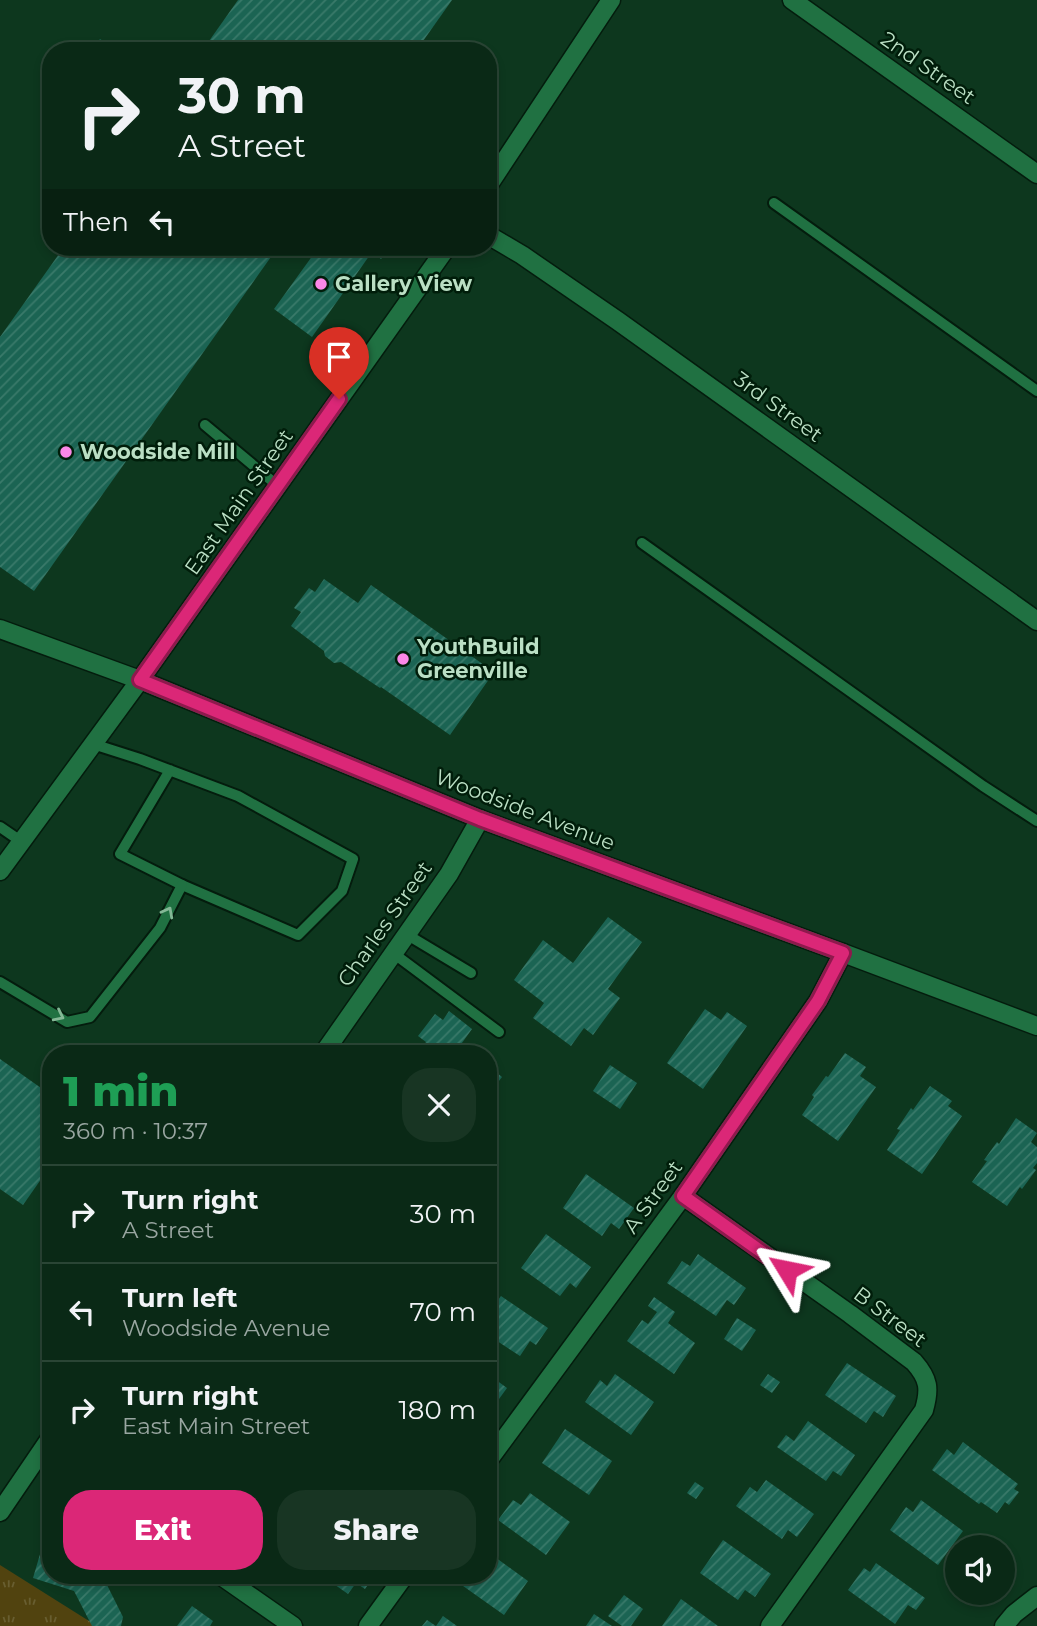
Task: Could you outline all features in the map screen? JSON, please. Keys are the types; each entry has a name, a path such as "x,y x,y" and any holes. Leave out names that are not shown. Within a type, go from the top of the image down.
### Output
{"street":[{"path":"497,172 611,0"},
{"name":"2nd Street","path":"792,0 1037,174"},
{"name":"3rd Street","path":"497,240 618,321 1037,621"},
{"name":"East Main Street","path":"0,872 140,680 441,256"},
{"name":"Woodside Avenue","path":"0,629 140,680 480,819 1037,1026"},
{"name":"Charles Street","path":"329,1045 449,874 480,819"},
{"name":"A Street","path":"497,1449 683,1196 818,1001 843,953"},
{"name":"B Street","path":"683,1196 903,1354 922,1372 927,1383 928,1396 924,1410 770,1626"},
{"path":"0,1512 42,1456"},
{"path":"233,1584 293,1626"},
{"path":"368,1626 398,1584"},
{"path":"1004,1626 1014,1614 1037,1596"}],"lane":[{"path":"774,203 1037,391"},
{"path":"205,425 278,486"},
{"path":"642,543 983,786 1037,821"},
{"path":"93,744 170,770 238,796 353,859 342,891 298,935 182,885 120,854 170,770"},
{"path":"0,828 22,842"},
{"path":"0,982 67,1022 90,1017 160,928 182,885"},
{"path":"406,933 471,973"},
{"path":"393,953 499,1032"}],"green space":[{"path":"0,1565 97,1626 0,1626"}],"building":[{"path":"238,0 452,0 422,42 208,42"},
{"name":"Woodside Mill","path":"58,256 272,256 34,591 0,567 0,337"},
{"name":"Gallery View","path":"312,256 369,256 312,337 274,309"},
{"name":"YouthBuild Greenville","path":"324,579 358,603 371,585 494,672 450,735 341,662 334,663 325,656 324,651 291,626 301,612 294,608 309,588 315,592"},
{"path":"608,917 642,942 608,989 620,998 593,1035 584,1028 571,1046 533,1018 544,1003 514,980 543,940 573,963"},
{"path":"705,1009 721,1020 727,1012 747,1026 703,1089 667,1063"},
{"path":"449,1011 472,1029 460,1045 424,1045 426,1042 418,1036 435,1014 443,1020"},
{"path":"845,1053 866,1067 860,1076 876,1087 838,1141 802,1115 814,1097 812,1095"},
{"path":"0,1059 42,1089 42,1178 23,1205 0,1189"},
{"path":"610,1065 637,1083 620,1109 593,1091"},
{"path":"930,1086 952,1101 948,1106 962,1116 922,1174 887,1150 911,1108 913,1110"},
{"path":"1016,1118 1037,1133 1031,1142 1037,1147 1037,1163 1033,1168 1036,1170 1007,1206 972,1182 987,1161 984,1160 997,1142 999,1144"},
{"path":"586,1174 634,1208 619,1229 611,1223 602,1236 563,1208"},
{"path":"546,1234 591,1267 576,1288 570,1283 560,1296 521,1268"},
{"path":"698,1254 746,1288 734,1305 727,1300 716,1316 667,1283 682,1261 690,1266"},
{"path":"501,1296 548,1328 536,1345 530,1341 520,1356 497,1341 497,1302"},
{"path":"654,1297 675,1312 668,1323 695,1343 674,1374 627,1341 642,1320 648,1324 657,1312 648,1306"},
{"path":"737,1318 756,1330 742,1351 724,1339"},
{"path":"847,1363 896,1396 883,1417 874,1411 866,1423 825,1395"},
{"path":"615,1374 654,1402 631,1435 585,1402 600,1380 607,1386"},
{"path":"768,1374 780,1382 772,1393 760,1385"},
{"path":"497,1381 507,1388 497,1402"},
{"path":"808,1421 855,1455 841,1476 833,1471 826,1481 777,1447 786,1435 794,1441"},
{"path":"565,1429 612,1461 589,1495 542,1463"},
{"path":"963,1442 1018,1484 1014,1489 1019,1492 1009,1505 1005,1502 997,1513 981,1502 979,1504 932,1470 947,1449 954,1455"},
{"path":"766,1480 814,1514 797,1537 788,1530 782,1539 736,1506 750,1487 757,1492"},
{"path":"695,1482 704,1488 696,1499 687,1493"},
{"path":"530,1493 570,1522 546,1555 498,1520 513,1500 521,1505"},
{"path":"921,1500 963,1531 960,1535 945,1535 945,1555 938,1565 890,1530 906,1507 913,1512"},
{"path":"723,1540 771,1574 755,1597 745,1590 738,1600 700,1573"},
{"path":"42,1547 42,1581 33,1578"},
{"path":"497,1559 528,1581 504,1615 460,1584 497,1584"},
{"path":"876,1563 925,1598 916,1610 908,1605 895,1624 848,1590 864,1568 870,1572"},
{"path":"52,1584 106,1584 123,1617 121,1626 92,1626 74,1591"},
{"path":"334,1584 355,1584 348,1594"},
{"path":"624,1595 643,1609 631,1626 622,1626 608,1616"},
{"path":"681,1599 718,1626 662,1626"},
{"path":"192,1606 213,1621 210,1626 177,1626"},
{"path":"594,1614 612,1626 586,1626"},
{"path":"443,1616 457,1626 436,1626"},
{"path":"427,1620 436,1626 422,1626"}],"place":[{"name":"Gallery View","path":"321,284"},
{"name":"Woodside Mill","path":"66,452"},
{"name":"YouthBuild Greenville","path":"403,659"}],"route":[{"path":"339,399 140,680 480,819 843,953 818,1001 683,1196 787,1270"}]}
